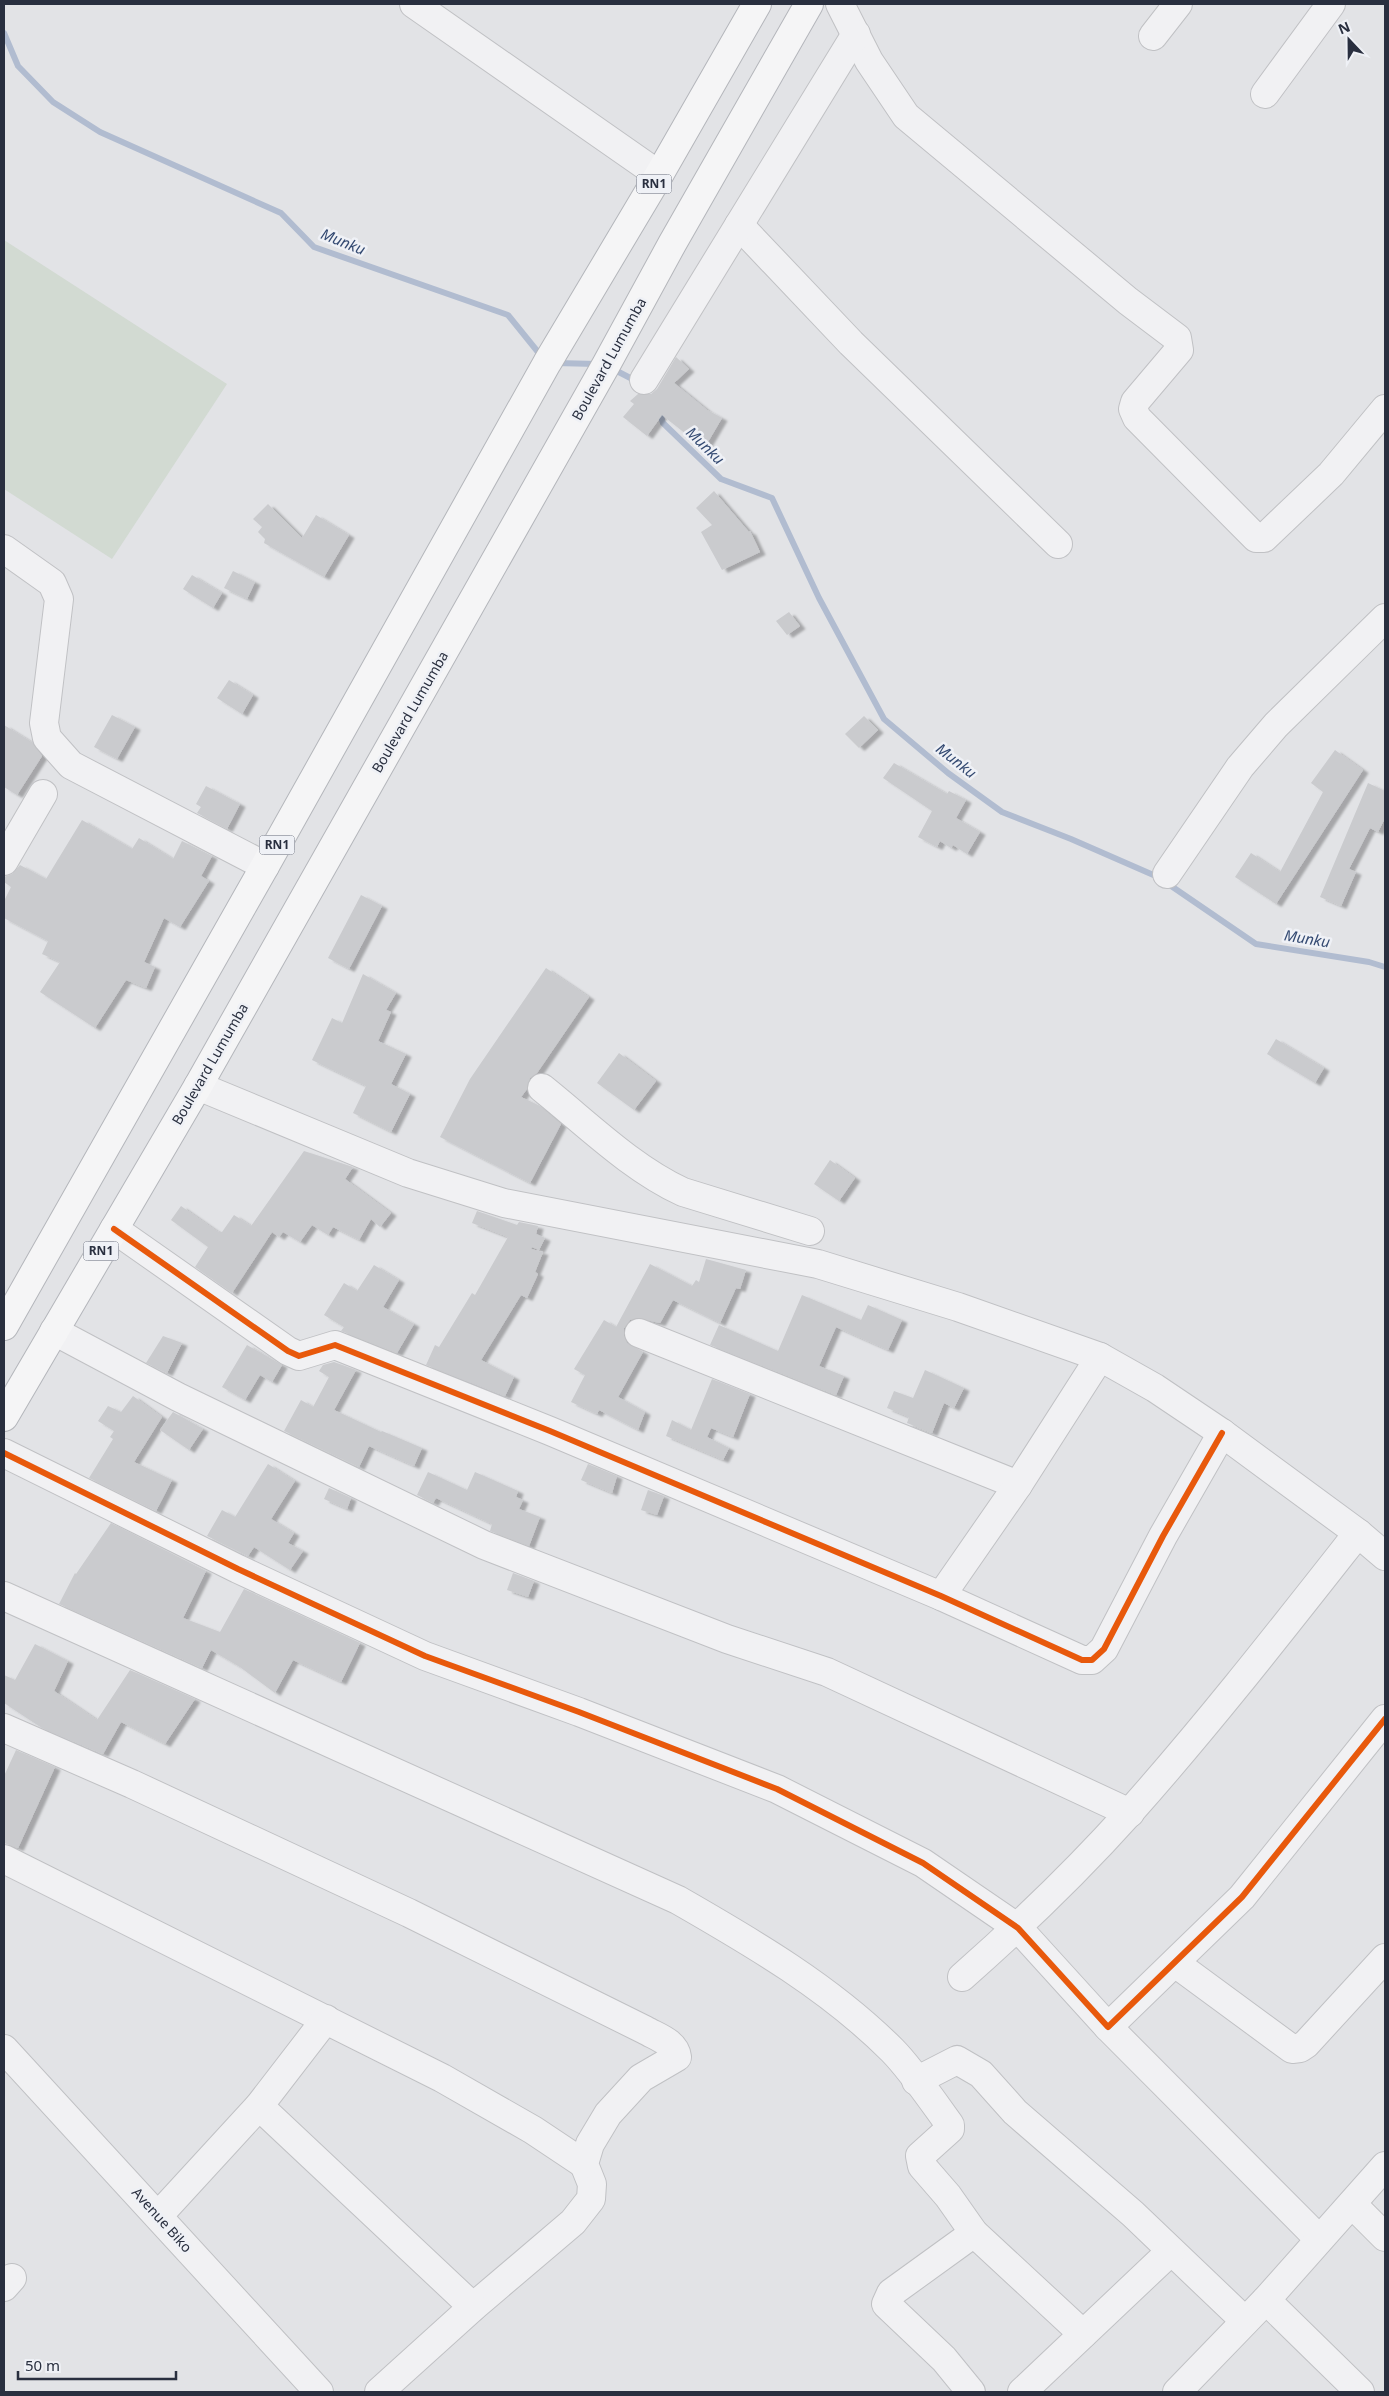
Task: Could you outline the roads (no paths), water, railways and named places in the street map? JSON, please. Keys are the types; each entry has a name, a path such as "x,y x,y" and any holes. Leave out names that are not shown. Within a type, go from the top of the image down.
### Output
{"highway":[{"name":"RN1","path":"4,1326 266,866 547,363 659,175 757,4"},
{"name":"Boulevard Lumumba","path":"4,1417 198,1086 602,374 672,244 809,4"}],"street":[{"path":"414,4 659,175"},
{"path":"840,4 869,61 906,116 1128,301 1177,338 1179,350 1135,402 1133,409 1137,418 1256,538 1264,538 1331,474 1385,409"},
{"path":"1153,36 1178,4"},
{"path":"1266,94 1331,4"},
{"path":"644,380 856,34"},
{"path":"739,225 851,343 1058,544"},
{"path":"4,549 52,583 59,599 44,723 47,738 71,765 266,866"},
{"path":"1167,874 1240,767 1276,725 1385,618"},
{"path":"7,849 43,794"},
{"path":"198,1086 408,1173 486,1198 818,1264 958,1306 1100,1358 1155,1388 1222,1433 1358,1533 1385,1556"},
{"path":"542,1088 640,1166 668,1184 738,1209 810,1231"},
{"path":"693,1239 706,1198"},
{"path":"726,1246 738,1209"},
{"path":"114,1229 288,1351 299,1356 335,1345 550,1432 941,1596 1082,1660 1092,1660 1104,1650 1163,1536 1222,1433"},
{"path":"54,1331 178,1397 484,1545 727,1639 827,1672 1130,1813"},
{"path":"638,1333 1018,1485"},
{"path":"941,1596 1018,1485 1100,1358"},
{"path":"4,1452 238,1569 425,1656 579,1712 777,1789 923,1863 1018,1928 1108,2027 1319,2239"},
{"path":"962,1977 1018,1928 1130,1813 1263,1653 1358,1533"},
{"path":"4,1596 678,1900 774,1955 833,1999 893,2050 947,2121 950,2129 947,2134 923,2152 920,2160 922,2166 948,2196 974,2233 1083,2334"},
{"path":"1108,2027 1242,1896 1385,1719"},
{"path":"4,1728 132,1784 400,1909 668,2042 676,2051 677,2057 641,2078 623,2096 599,2127 590,2144 584,2164"},
{"path":"4,1859 442,2078 533,2130 584,2164 592,2184 591,2199 574,2222 473,2307 379,2392"},
{"path":"1174,1963 1292,2049 1300,2048 1306,2044 1385,1958"},
{"path":"158,2216 260,2106 326,2020"},
{"name":"Avenue Biko","path":"4,2048 319,2392"},
{"path":"916,2081 957,2060 981,2074 1015,2112 1133,2214 1245,2321"},
{"path":"260,2106 473,2307"},
{"path":"1177,2392 1266,2300 1385,2166"},
{"path":"1352,2204 1385,2237"},
{"path":"971,2392 944,2359 886,2304 891,2293 974,2233"},
{"path":"1022,2392 1171,2251"},
{"path":"1266,2300 1360,2392"}],"waterway":[{"name":"Munku","path":"4,33 18,66 53,102 100,132 281,213 314,247 508,315 542,357"},
{"name":"Munku","path":"555,363 597,364"},
{"name":"Munku","path":"611,368 638,382"},
{"name":"Munku","path":"659,410 663,423 721,479 772,498 819,598 884,719 948,773 1002,812 1071,839 1158,877 1256,944 1369,962 1385,967"}]}
